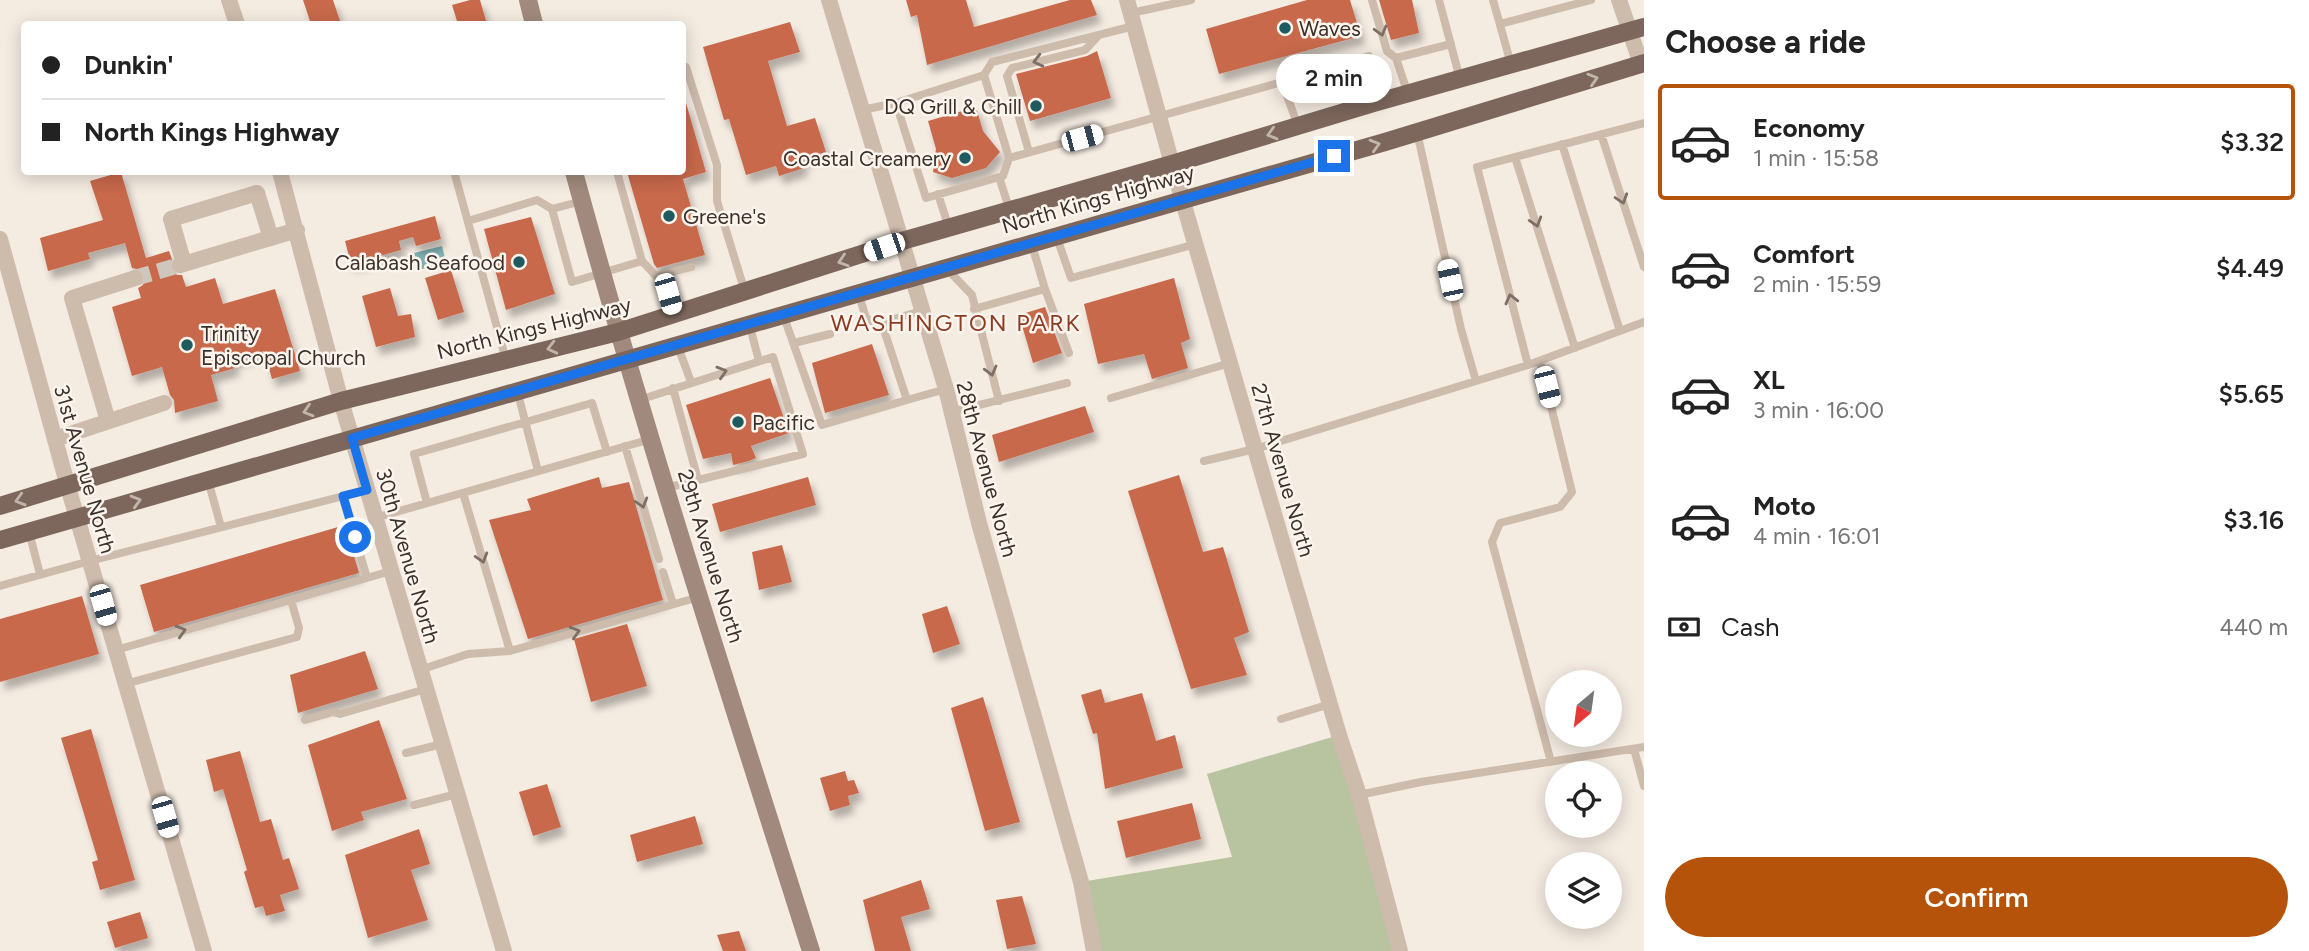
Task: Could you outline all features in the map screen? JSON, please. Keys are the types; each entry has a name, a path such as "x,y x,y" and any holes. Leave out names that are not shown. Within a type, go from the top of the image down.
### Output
{"main road":[{"path":"528,0 533,21"},
{"name":"North Kings Highway","path":"0,506 341,401 618,332 902,241 1636,29"},
{"name":"North Kings Highway","path":"0,540 1417,132 1643,64"},
{"name":"29th Avenue North","path":"575,175 618,332 811,951"}],"street":[{"path":"229,0 236,21"},
{"name":"28th Avenue North","path":"828,0 946,389 979,523 1081,882 1094,951"},
{"path":"1619,0 1636,29 1643,64"},
{"name":"27th Avenue North","path":"1131,13 1182,199 1359,795 1400,951"},
{"name":"30th Avenue North","path":"281,175 341,401 504,951"},
{"path":"271,238 257,193 171,219 182,265 271,238 297,230"},
{"name":"31st Avenue North","path":"0,239 77,518 204,951"},
{"path":"108,421 72,298 135,278"},
{"path":"55,439 164,403"}],"lane":[{"path":"1029,152 1007,76 1012,68 1085,50 1099,35 1131,13 1191,0"},
{"path":"1372,0 1387,51 1396,58 1408,94"},
{"path":"1439,0 1460,79"},
{"path":"1493,0 1511,65"},
{"path":"1500,24 1591,0"},
{"path":"862,110 896,103 984,75 992,62 1099,35"},
{"path":"1396,58 1451,44"},
{"path":"1009,158 1369,57"},
{"path":"686,67 717,165 717,201 745,292"},
{"path":"896,103 926,198 1003,176 1009,158 984,75"},
{"path":"1282,82 1298,127"},
{"path":"1528,365 1477,167 1643,125"},
{"path":"1417,132 1461,329 1476,381"},
{"path":"1601,134 1644,267"},
{"path":"1562,145 1620,331"},
{"path":"1516,157 1575,348"},
{"path":"455,175 506,360"},
{"path":"618,175 642,261 656,276 691,267"},
{"path":"999,177 1010,211"},
{"path":"938,194 949,228"},
{"path":"468,220 537,200 552,209 572,282 642,261"},
{"path":"552,209 582,201"},
{"path":"1056,235 1071,278 1196,244"},
{"path":"1031,242 1069,353"},
{"path":"945,267 972,295 999,401"},
{"path":"663,275 674,314"},
{"path":"974,309 1045,289"},
{"path":"858,292 866,318 883,327 907,400"},
{"path":"883,327 894,319 921,311"},
{"path":"783,314 822,425 946,389"},
{"path":"1204,461 1255,449 1528,365 1644,322"},
{"path":"749,323 759,361"},
{"path":"794,343 830,334"},
{"path":"677,344 691,382"},
{"path":"639,400 773,357 803,454 666,488"},
{"path":"1540,361 1572,492 1560,507 1500,523 1492,542 1551,761"},
{"path":"1111,398 1230,363"},
{"path":"951,412 1067,383"},
{"path":"673,388 698,480"},
{"path":"517,390 538,471"},
{"path":"427,503 414,454 592,403 607,452"},
{"path":"375,518 652,439"},
{"path":"625,446 659,559"},
{"path":"208,480 221,527"},
{"path":"0,586 367,490"},
{"path":"463,493 510,651"},
{"path":"343,496 367,578"},
{"path":"29,532 40,574"},
{"path":"116,650 391,571"},
{"path":"663,572 673,604"},
{"path":"420,670 468,654 510,651 699,597"},
{"path":"125,684 298,637 299,628 291,600"},
{"path":"306,720 333,712 340,714 426,690"},
{"path":"1281,719 1330,704"},
{"path":"406,753 442,744"},
{"path":"1557,761 1644,747"},
{"path":"1634,749 1644,786"},
{"path":"1359,795 1421,782 1545,763"},
{"path":"414,805 457,794"}],"green space":[{"path":"1339,735 1400,951 1094,951 1081,882 1232,857 1207,774"}],"water":[{"path":"442,246 446,262 419,270 414,253"}],"building":[{"path":"303,0 333,0 340,21 310,21"},
{"path":"480,0 486,21 457,21 452,5"},
{"path":"906,0 966,0 974,27 1070,0 1091,0 1097,15 927,65 917,15 911,17"},
{"path":"1307,0 1350,0 1361,36 1219,74 1206,29"},
{"path":"1379,0 1412,0 1419,33 1391,40"},
{"path":"790,22 800,52 768,61 787,126 815,118 826,152 801,159 804,168 779,176 776,166 746,175 729,119 724,120 703,47"},
{"path":"1097,51 1111,98 1030,121 1016,74"},
{"path":"686,103 706,172 683,179 705,255 657,268 628,175 686,175"},
{"path":"976,107 983,131 1000,152 986,168 952,178 933,172 936,149 928,121"},
{"path":"122,175 146,258 169,251 172,259 170,269 177,275 182,275 186,287 215,278 223,304 275,289 300,371 272,379 264,351 233,360 235,368 211,375 218,401 175,413 174,400 162,367 132,376 112,307 141,298 138,288 143,285 145,276 142,270 132,268 125,243 88,253 90,259 48,271 40,238 103,220 90,181"},
{"path":"435,216 441,239 416,246 413,237 399,241 401,250 351,264 345,241"},
{"name":"Calabash Seafood","path":"531,217 555,294 506,310 484,229"},
{"path":"451,270 464,312 438,320 425,278"},
{"path":"1174,278 1190,339 1181,343 1188,368 1152,379 1144,354 1098,364 1084,304"},
{"path":"390,288 398,316 411,314 415,337 376,347 362,296"},
{"path":"1045,307 1062,353 1033,363 1019,315"},
{"path":"872,344 889,395 825,413 812,363"},
{"path":"770,378 789,433 751,446 756,458 749,461 733,465 731,453 703,459 686,405"},
{"path":"1085,406 1094,432 999,462 992,435"},
{"path":"1179,475 1203,552 1223,547 1249,632 1234,638 1247,675 1191,689 1128,491"},
{"path":"599,477 602,488 629,482 663,600 528,639 489,520 531,510 527,499"},
{"path":"808,477 816,505 720,532 712,504"},
{"path":"345,525 359,573 154,632 140,585"},
{"path":"782,545 792,582 759,590 752,552"},
{"path":"82,596 99,654 0,682 0,619"},
{"path":"947,606 960,644 933,653 922,614"},
{"path":"627,624 647,686 591,702 574,639"},
{"path":"365,651 378,689 298,713 290,675"},
{"path":"1101,689 1105,703 1142,693 1156,741 1175,735 1183,768 1105,789 1097,733 1093,734 1081,695"},
{"path":"983,697 1020,822 985,831 951,708"},
{"path":"379,720 407,799 361,812 364,820 332,831 308,745"},
{"path":"91,729 135,880 100,890 92,862 98,860 61,738"},
{"path":"240,751 260,822 271,819 283,860 289,858 299,889 280,895 285,911 266,916 263,906 255,908 244,872 247,870 223,789 214,792 206,760"},
{"path":"845,771 848,781 854,780 859,793 848,796 850,805 830,811 820,778"},
{"path":"547,784 561,827 533,836 519,792"},
{"path":"1192,803 1201,839 1126,858 1117,821"},
{"path":"695,816 703,844 637,862 630,835"},
{"path":"419,829 430,864 411,870 428,920 368,938 345,855"},
{"path":"921,880 930,909 901,917 911,951 875,951 863,900"},
{"path":"1022,896 1036,944 1007,949 996,900"},
{"path":"140,912 148,938 115,948 107,922"},
{"path":"739,931 746,951 723,951 717,935"}],"tunnel":[{"path":"135,278 180,265"}],"place":[{"name":"Waves","path":"1285,28"},
{"name":"DQ Grill & Chill","path":"1036,106"},
{"name":"Coastal Creamery","path":"965,158"},
{"name":"Greene's","path":"669,216"},
{"name":"Calabash Seafood","path":"519,262"},
{"name":"Trinity Episcopal Church","path":"187,345"},
{"name":"Pacific","path":"738,422"}],"district":[{"name":"WASHINGTON PARK","path":"956,323"}],"route":[{"path":"355,537 343,496 367,490 352,438 1334,156"}]}
